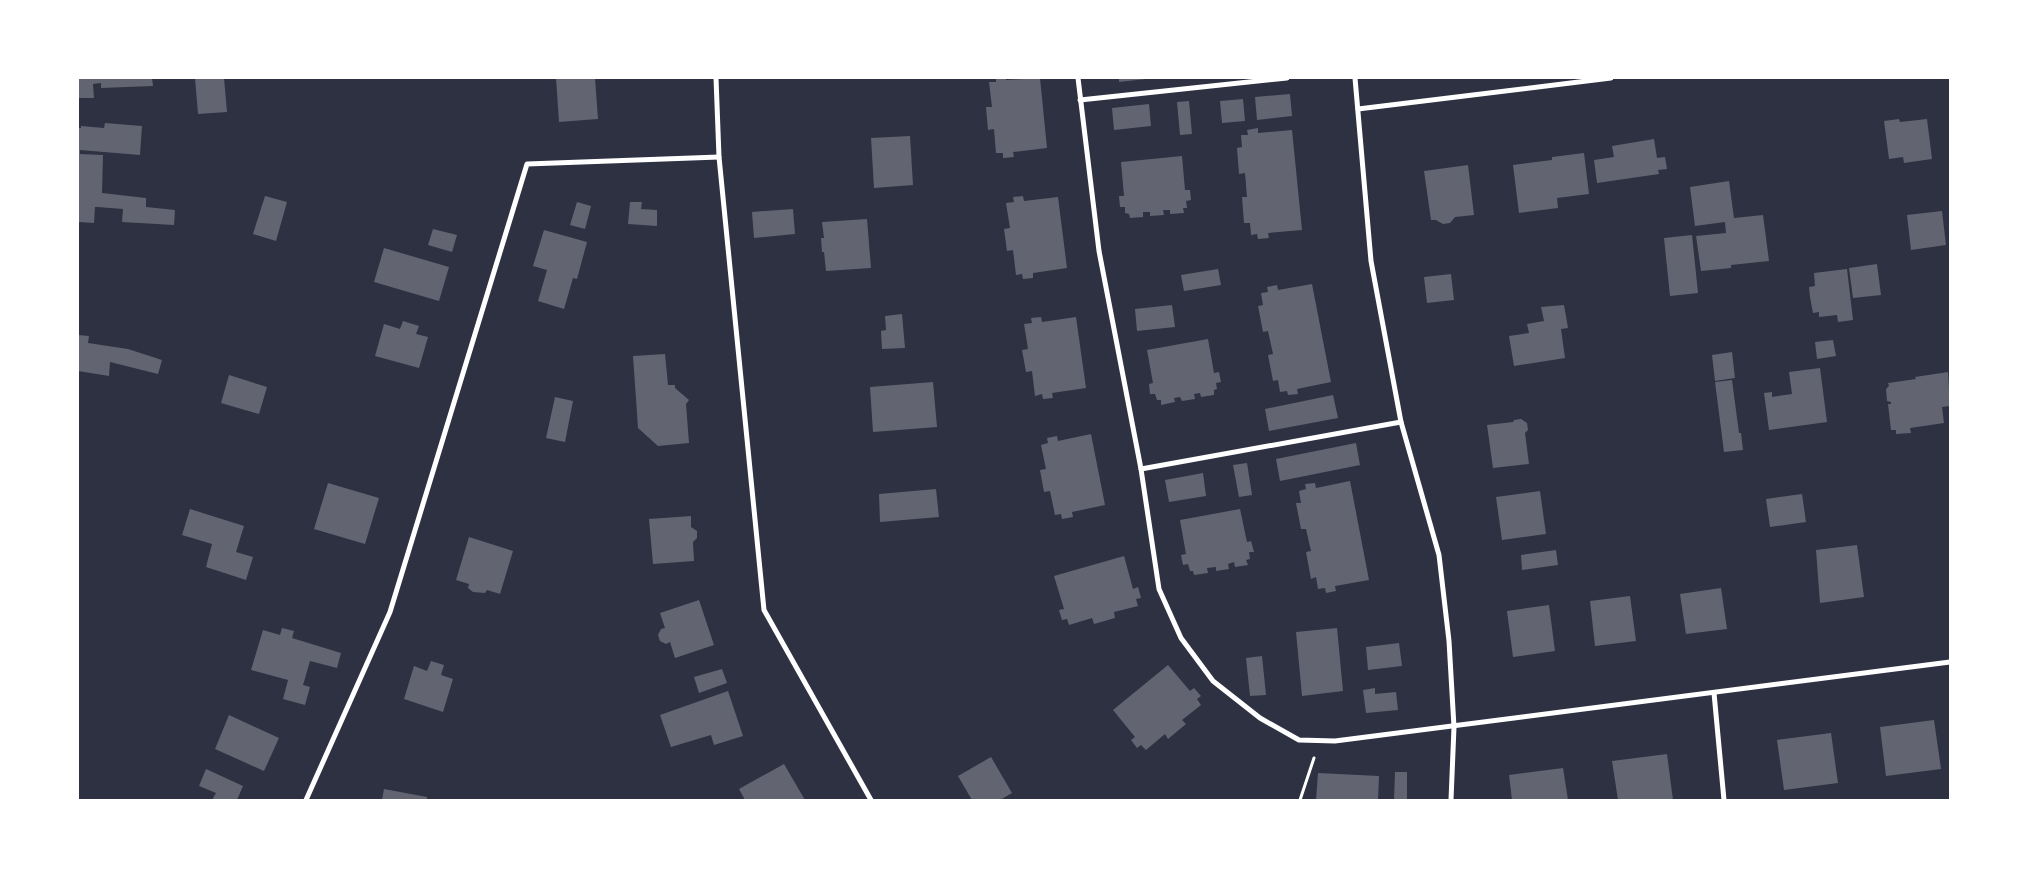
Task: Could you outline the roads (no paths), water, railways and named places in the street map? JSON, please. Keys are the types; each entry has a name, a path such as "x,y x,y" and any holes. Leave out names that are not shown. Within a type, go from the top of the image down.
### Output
{"street":[{"path":"716,78 719,157 764,610 871,800"},
{"path":"1078,78 1098,251 1141,469 1159,589 1181,638 1213,681 1260,718 1299,740 1335,742 1950,662"},
{"path":"1080,100 1287,78"},
{"path":"1354,78 1371,261 1401,422 1439,555 1449,641 1454,727 1451,800"},
{"path":"1358,109 1611,78"},
{"path":"306,800 390,612 527,164 719,157"},
{"path":"1141,469 1401,422"},
{"path":"1714,693 1724,800"}]}
